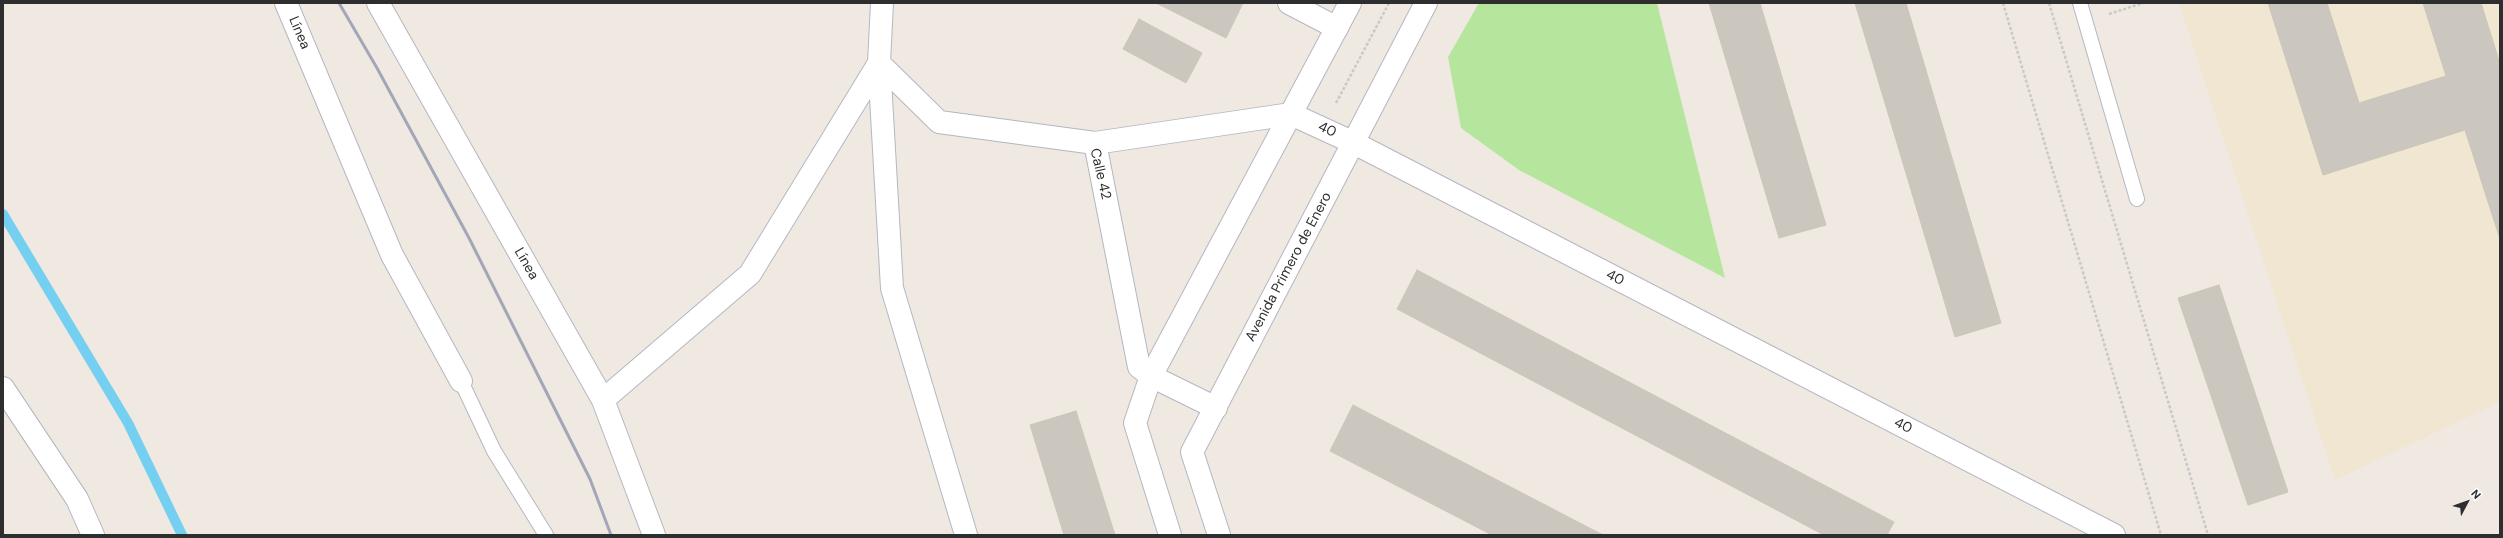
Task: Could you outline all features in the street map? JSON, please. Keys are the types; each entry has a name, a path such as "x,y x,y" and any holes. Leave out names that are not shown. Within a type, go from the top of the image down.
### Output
{"street":[{"name":"Línea","path":"286,3 392,255 461,381"},
{"name":"Línea","path":"378,3 603,400 654,535"},
{"path":"882,3 879,64 892,288 966,535"},
{"path":"1289,3 1337,28"},
{"path":"1170,535 1135,423 1151,376 1350,3"},
{"name":"Avenida Primero de Enero","path":"1219,535 1192,452 1426,3"},
{"path":"603,400 750,274 879,64"},
{"name":"Calle 42","path":"879,64 939,122 1095,143 1139,367 1151,376 1216,408"},
{"path":"1095,143 1291,114"},
{"name":"40","path":"1291,114 1354,143 2114,535"},
{"path":"3,388 77,499 93,535"}],"lane":[{"path":"2080,3 2137,199"},
{"name":"Línea","path":"461,381 494,451 546,535"}],"path":[{"path":"1322,128 1389,3"},
{"path":"2003,3 2162,535"},
{"path":"2049,3 2208,535"}],"shaded area":[{"path":"2179,3 2500,3 2500,402 2335,480"}],"green space":[{"path":"1479,3 1657,3 1725,278 1519,170 1461,128 1448,57"}],"building":[{"path":"1156,3 1243,3 1226,38"},
{"path":"1709,3 1760,3 1826,225 1779,238"},
{"path":"1855,3 1906,3 2001,323 1955,337"},
{"path":"2268,3 2327,3 2359,103 2446,76 2423,3 2481,3 2500,64 2500,239 2465,130 2323,175"},
{"path":"1139,19 1202,53 1186,83 1123,49"},
{"path":"1417,270 1894,522 1887,535 1824,535 1397,309"},
{"path":"2219,285 2288,492 2248,505 2178,298"},
{"path":"1353,405 1603,535 1492,535 1330,451"},
{"path":"1076,411 1115,535 1064,535 1030,425"}],"waterway":[{"path":"3,214 128,423 182,535"}],"railway":[{"path":"339,3 377,68 469,238 590,479 611,535"}]}
